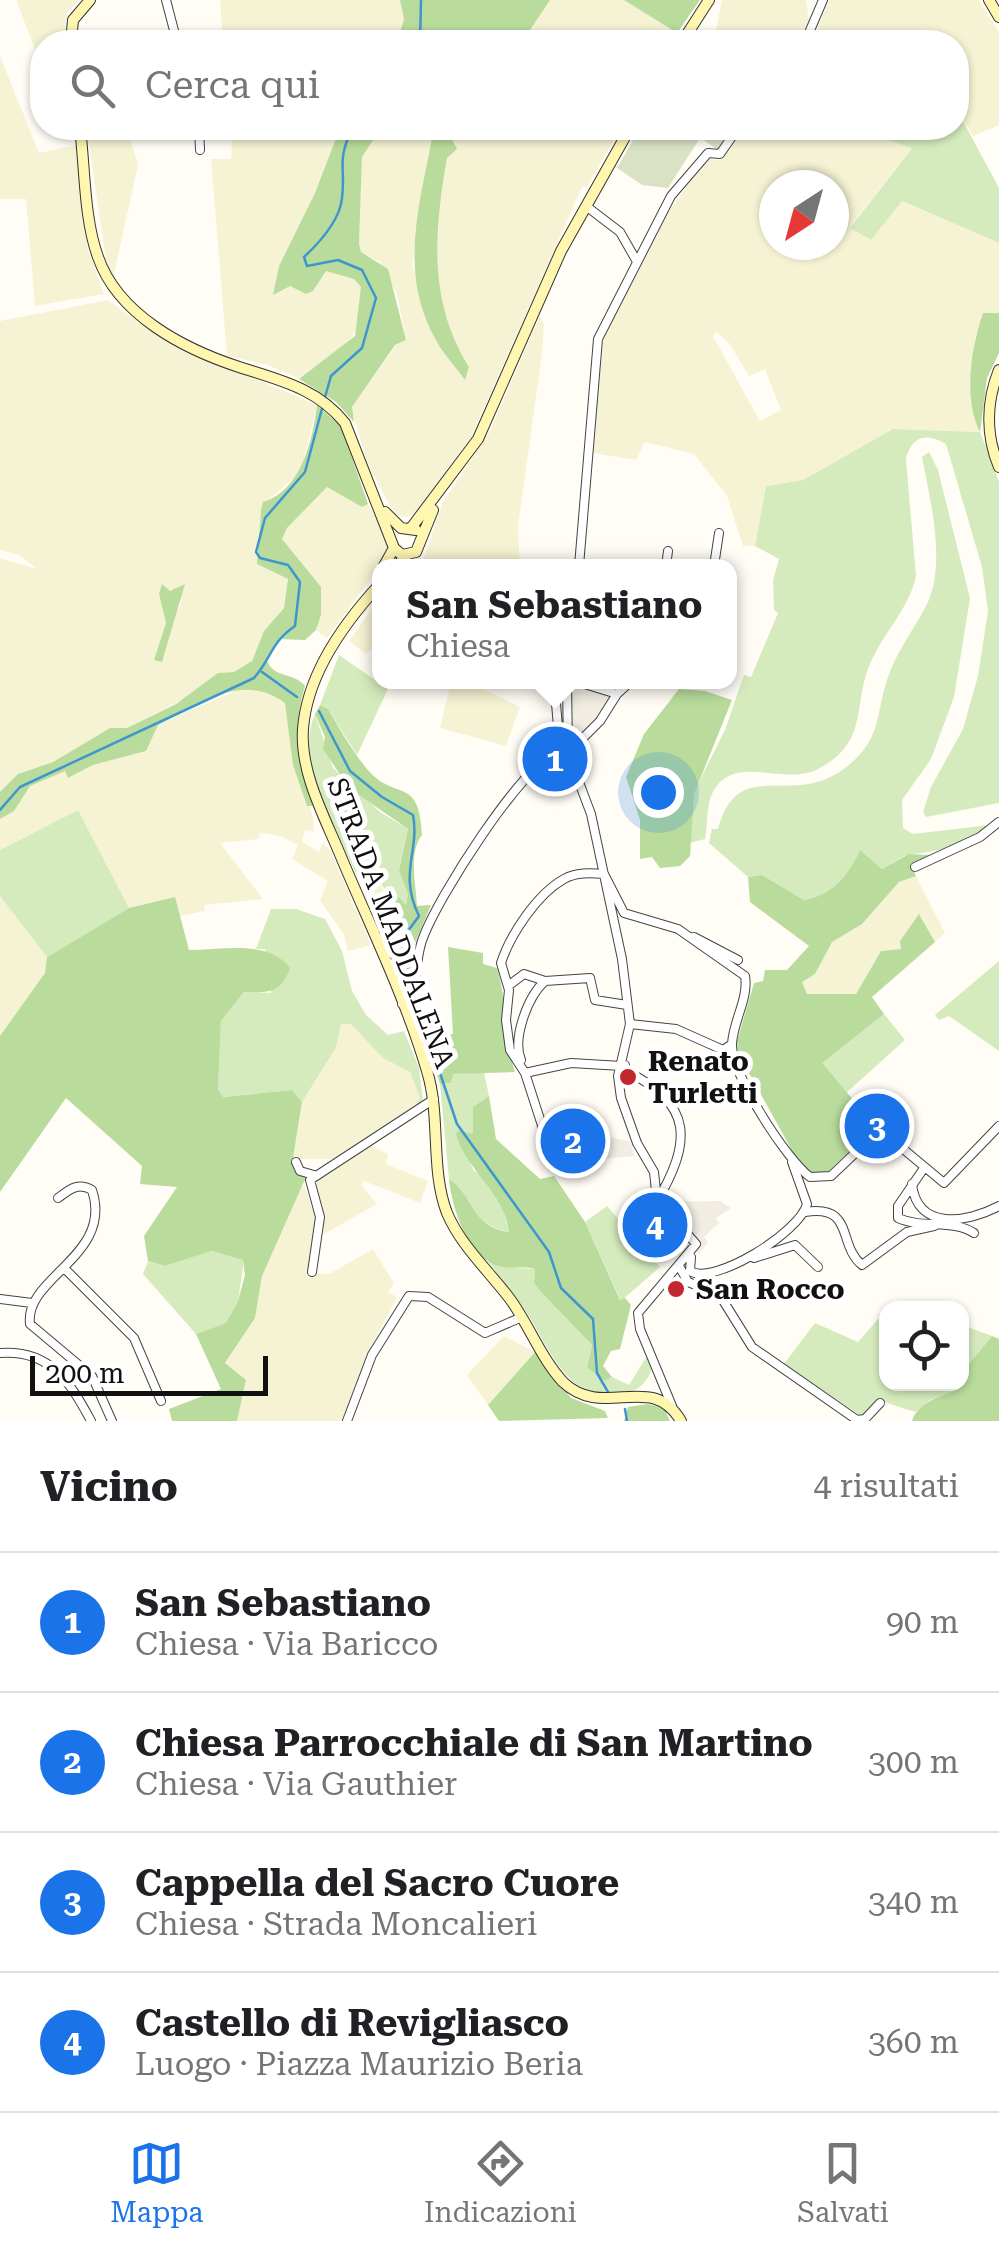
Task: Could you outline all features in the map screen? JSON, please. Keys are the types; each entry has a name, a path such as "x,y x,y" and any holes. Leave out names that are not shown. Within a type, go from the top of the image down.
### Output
{"street":[{"path":"72,30 73,20 90,0"},
{"path":"166,0 174,30"},
{"path":"690,30 709,0"},
{"path":"810,30 823,0"},
{"path":"989,0 999,17"},
{"path":"82,140 96,253 116,291 163,331 204,354 313,394 333,408 345,423 377,505 419,547 411,559"},
{"path":"200,140 200,150"},
{"path":"389,559 478,439 561,251 623,140"},
{"path":"580,559 586,516 593,357 604,324 636,260 697,160 708,153 720,154 730,140"},
{"path":"586,206 620,232 636,260"},
{"path":"999,370 990,414 990,444 999,467"},
{"path":"715,559 719,533"},
{"path":"404,535 411,559"},
{"path":"667,559 668,551"},
{"name":"STRADA MADDALENA","path":"372,589 315,677 302,733 316,798 402,1004 434,1099 445,1209 457,1234 522,1317 559,1378 576,1394 597,1404 657,1398"},
{"name":"STRADA MADDALENA","path":"367,598 372,593"},
{"path":"550,689 564,752 592,814 604,874 628,1005 625,1069 660,1088 680,1127 676,1164 656,1205"},
{"path":"564,752 568,689"},
{"path":"601,689 617,694"},
{"path":"402,1004 412,993 424,935 454,878 533,768 564,752 600,722 622,689"},
{"path":"915,867 980,836 999,822"},
{"path":"604,874 624,913 678,929 745,976 732,1044 737,1070 792,1162 806,1197 806,1212"},
{"path":"525,1074 510,1050 508,986 501,964 526,918 565,878 604,874"},
{"path":"691,938 704,939 738,960"},
{"path":"508,986 524,974 545,981 590,978 595,1000 628,1005"},
{"path":"545,981 530,1003 517,1040 525,1074 552,1153 556,1157 594,1157"},
{"path":"630,1024 676,1028 726,1050 732,1044"},
{"path":"628,1041 619,1087 637,1156"},
{"path":"525,1074 552,1064 622,1066"},
{"path":"312,1272 320,1217 310,1180 434,1099"},
{"path":"792,1162 822,1180 881,1133 889,1134 937,1181 946,1182 999,1126"},
{"path":"632,1132 654,1172 656,1205 695,1240 689,1269 697,1275 795,1245 818,1267"},
{"path":"296,1162 300,1171 314,1175"},
{"path":"924,1168 896,1215 905,1222 961,1226 974,1232"},
{"path":"912,1184 921,1208 936,1218 961,1218 999,1206"},
{"path":"58,1198 77,1185 92,1190 96,1200 86,1242 32,1303 30,1324 92,1376 112,1421"},
{"path":"742,1260 774,1242 806,1212 826,1211 837,1218 862,1266 907,1232 934,1226"},
{"path":"681,1421 656,1367 638,1313 692,1253"},
{"path":"679,1266 688,1282 718,1294 752,1347 857,1420 864,1419 880,1403"},
{"path":"65,1269 134,1338 161,1401"},
{"path":"347,1421 378,1342 409,1296 428,1296 484,1333 522,1317"},
{"path":"0,1300 32,1303"},
{"path":"0,1353 16,1352 44,1360 66,1374 92,1421"},
{"path":"656,1367 657,1398 672,1406"}],"shaded area":[{"path":"16,0 80,0 67,12 65,30 30,30 30,36"},
{"path":"220,0 400,0 404,19 401,30 222,30"},
{"path":"550,0 624,0 672,30 530,30"},
{"path":"722,0 806,0 809,20 804,30 716,30"},
{"path":"829,0 979,0 999,32 999,125 973,136 969,130 969,30 817,30"},
{"path":"0,56 30,131 30,140 34,140 39,153 76,145 88,249 104,294 35,306 26,199 0,199"},
{"path":"88,140 131,140 138,165 113,278 106,260"},
{"path":"232,140 335,140 315,193 279,266 274,294 289,286 315,283 326,271 354,279 362,287 360,322 347,345 299,379 268,365 227,356 211,159 231,159"},
{"path":"373,140 432,140 412,266 465,380 469,367 456,346 437,288 434,250 447,158 453,153 449,140 614,140 587,187 582,187 471,437 414,514 405,517 395,514 368,465 351,408 396,345 406,340 397,294 380,262 361,252 359,244 362,157"},
{"path":"735,140 889,140 912,147 850,227 871,240 901,201 999,243 999,313 983,313 975,337 971,401 980,432 893,429 803,480 766,486 755,546 743,546 727,496 694,454 645,442 636,460 592,453 605,327 667,214 706,159 721,160","holes":["716,332 729,343 749,376 765,369 781,410 760,421 713,336"]},
{"path":"108,300 163,339 317,405 303,463 295,477 268,500 258,551 264,565 288,579 284,608 264,631 252,661 234,672 218,673 199,691 127,728 98,735 53,762 18,774 0,792 0,558 37,569 19,555 0,550 0,321","holes":["183,587 180,606 154,660 166,623 159,594"]},
{"path":"540,316 544,324 542,354 518,526 520,559 423,559 443,502 489,433"},
{"path":"327,487 362,507 368,504 387,536 382,559 372,559 372,577 327,638 316,630 321,615 282,539 287,528"},
{"path":"372,608 372,649 366,654 349,641"},
{"path":"244,687 262,688 285,703 313,819 314,832 305,830 302,842 319,852 323,843 330,850 371,945 348,951 344,935 320,900 328,881 292,859 298,845 280,836 260,833 258,839 220,843 263,899 204,905 205,911 180,916 174,898 129,908 78,810 0,850 0,819 10,813 30,786 65,770 69,778 93,765 146,751 157,725"},
{"path":"449,689 483,689 520,707 506,746 440,728"},
{"path":"567,689 617,694 600,721 568,753"},
{"path":"371,869 394,908 388,951 357,876"},
{"path":"916,876 945,933 935,942 920,915 901,949 881,951 856,994 807,994 801,981 815,974 832,941 899,882"},
{"path":"0,896 47,957 45,973 0,1036"},
{"path":"341,1024 352,1024 383,1058 410,1072 420,1098 414,1108 333,1159 300,1159 292,1164 302,1102 336,1049"},
{"path":"593,1135 630,1141 635,1156 599,1159 592,1154"},
{"path":"369,1145 388,1154 386,1164 428,1181 420,1203 364,1181 361,1185 377,1204 324,1234 315,1182"},
{"path":"304,1185 316,1218 310,1273 329,1274 373,1249 394,1283 388,1292 397,1297 370,1349 355,1397 341,1421 237,1421 246,1380 225,1364 255,1318 262,1276 292,1199"},
{"path":"720,1201 731,1208 716,1218 719,1223 704,1237 708,1242 699,1254 654,1210 659,1202"},
{"path":"504,1336 535,1352 488,1405 467,1375"}],"green space":[{"path":"400,0 550,0 530,30 401,30 404,19"},
{"path":"624,0 700,0 679,30 672,30"},
{"path":"969,132 999,188 999,243 902,201 871,240 850,228 912,148 887,140 969,140"},
{"path":"335,140 373,140 362,157 359,244 361,252 388,269 406,340 395,345 352,407 354,422 336,402 299,379 355,336 361,287 354,279 326,271 313,291 306,294 290,286 273,295 279,266 315,193"},
{"path":"432,140 452,140 457,149 447,158 439,213 438,266 446,317 469,367 465,380 437,342 417,289 418,209"},
{"path":"633,140 699,140 668,188 642,185 617,168"},
{"path":"703,140 728,140 720,151"},
{"path":"983,313 999,313 999,353 987,378 980,432 970,389 975,341"},
{"path":"317,405 341,426 368,504 362,507 327,487 287,528 282,539 321,587 321,615 316,630 305,640 280,639 267,661 275,671 305,686 298,747 313,806 307,806 293,765 285,703 253,690 221,694 158,725 146,751 93,765 68,778 65,771 30,786 14,811 0,819 0,792 18,774 53,762 110,728 127,728 176,704 218,673 234,672 252,661 264,631 284,608 288,579 257,564 263,502 287,487 296,475 308,448"},
{"path":"893,429 980,432 999,482 999,803 926,817 923,812 931,787 963,729 978,676 988,611 982,567 946,444 926,437 912,445 906,459 916,576 908,599 870,664 853,735 846,747 818,769 790,774 745,772 721,781 710,799 705,839 690,843 693,794 725,730 744,675 751,677 778,613 774,610 773,580 779,559 755,546 766,486 803,480"},
{"path":"929,452 938,470 970,598 954,697 931,759 902,800 903,828 913,834 989,825 962,843 909,855 882,869 860,850 838,883 823,894 804,900 762,875 748,877 709,843 712,829 718,829 727,806 739,793 754,787 808,784 828,778 849,765 868,744 892,667 933,586 935,530 922,457"},
{"path":"162,584 170,591 185,584 162,662 154,660 166,623 159,594"},
{"path":"339,655 372,678 372,689 388,689 357,755 328,709 320,705"},
{"path":"679,689 705,691 732,700 694,794 690,856 680,866 660,868 652,857 640,859 640,820 626,777 644,734"},
{"path":"320,705 328,709 367,769 387,785 411,796 420,816 422,835 414,860 417,906 431,905 415,943 411,977 406,981 399,980 388,951 394,908 386,891 391,888 406,905 408,894 399,870 408,829 349,788 323,749 325,737 315,714"},
{"path":"315,714 333,768 380,812 408,829 399,869 408,894 406,905 391,888 386,891 371,869 357,876 314,775 310,733"},
{"path":"78,810 129,908 47,957 0,896 0,850"},
{"path":"860,850 882,869 909,854 930,855 912,866 916,876 899,882 862,924 832,942 815,974 802,982 807,994 856,994 881,951 901,949 900,941 919,914 935,942 872,997 884,1014 822,1063 871,1121 862,1132 867,1138 830,1174 815,1176 800,1165 738,1053 737,1041 754,983 763,981 765,970 787,970 809,946 750,902 748,877 762,875 804,900 823,894 838,883"},
{"path":"175,897 189,950 257,950 280,959 290,968 283,982 273,990 244,992 221,1021 218,1090 223,1097 292,1090 302,1102 292,1164 295,1172 306,1177 262,1276 255,1318 225,1363 246,1380 237,1421 172,1421 169,1409 221,1389 196,1334 226,1323 238,1301 245,1275 243,1260 211,1251 165,1266 148,1261 144,1236 177,1187 140,1184 142,1166 66,1098 0,1192 0,1036 45,973 47,957 129,908"},
{"path":"271,909 296,909 325,919 342,951 352,991 366,1015 388,1035 404,1031 419,1068 423,1102 414,1108 420,1098 410,1072 383,1058 351,1024 341,1024 336,1048 302,1102 292,1090 222,1097 218,1090 221,1021 244,992 271,993 265,949 256,949"},
{"path":"448,947 483,953 483,964 497,968 515,1072 453,1074 451,1083 440,1084 415,1006 423,1003 436,1036 453,1034"},
{"path":"999,961 999,1051 949,1016 939,1020 935,1015"},
{"path":"884,1014 905,1040 845,1094 821,1063"},
{"path":"484,1072 489,1096 473,1107 473,1135 459,1130 473,1170 486,1179 502,1206 509,1232 478,1216 449,1179 440,1084 451,1083 452,1074"},
{"path":"489,1096 496,1139 540,1179 554,1176 585,1222 620,1300 625,1298 631,1305 620,1349 611,1351 603,1366 612,1377 605,1381 587,1367 592,1345 534,1283 535,1269 502,1267 490,1262 471,1244 458,1218 449,1179 479,1217 496,1229 509,1232 500,1205 456,1134 459,1130 473,1134 473,1107"},
{"path":"607,1206 660,1267 621,1301 585,1222"},
{"path":"210,1251 244,1260 238,1301 226,1323 196,1334 143,1274 148,1261 165,1266"},
{"path":"486,1259 501,1267 535,1269 534,1283 592,1345 587,1366 605,1381 612,1377 629,1385 647,1356 653,1367 644,1383 627,1393 602,1395 574,1382 553,1358 523,1308"},
{"path":"879,1318 879,1391 953,1392 930,1400 915,1412 878,1400 861,1416 784,1364 815,1323 858,1342"},
{"path":"969,1328 992,1336 969,1364"},
{"path":"992,1336 999,1339 999,1421 912,1421 923,1405 934,1399 952,1391 969,1391 969,1364"},
{"path":"536,1351 571,1398 605,1411 608,1418 499,1421 488,1405"},
{"path":"648,1404 664,1408 670,1421 624,1421 628,1407"}],"waterway":[{"path":"420,30 421,0"},
{"path":"325,397 331,376 362,348 376,298 362,270 338,260 307,266 304,257 337,215 347,140"},
{"path":"0,810 20,787 254,678 260,671 281,638 295,626 300,582 288,565 260,558 256,552 265,518 305,472 323,405"},
{"path":"262,672 297,697"},
{"path":"319,711 350,771 413,815 410,887 419,916 405,935 409,983"},
{"path":"418,1007 457,1124 549,1252 561,1288 593,1319 597,1373 608,1392"},
{"path":"625,1409 627,1421"}],"place":[{"name":"San Sebastiano","path":"555,759"},
{"name":"Renato Turletti","path":"628,1077"},
{"name":"Cappella del Sacro Cuore","path":"877,1126"},
{"name":"Chiesa Parrocchiale di San Martino","path":"573,1141"},
{"name":"Castello di Revigliasco","path":"655,1225"},
{"name":"San Rocco","path":"676,1289"}]}
